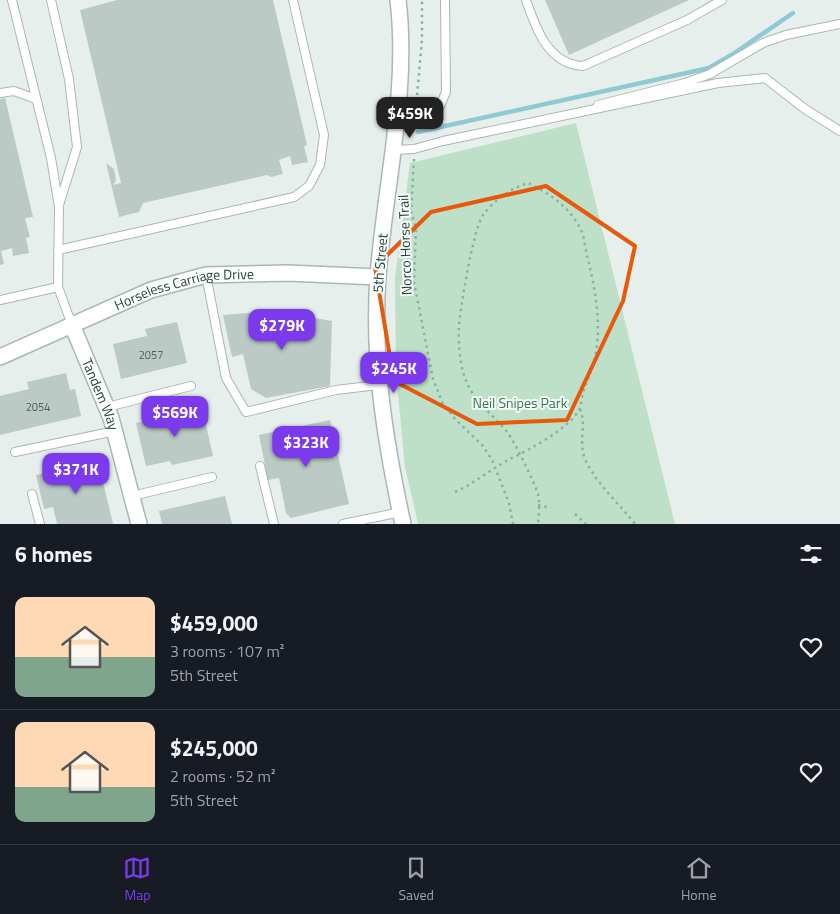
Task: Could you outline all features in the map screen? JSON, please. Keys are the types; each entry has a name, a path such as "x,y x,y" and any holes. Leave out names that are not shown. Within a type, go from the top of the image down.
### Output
{"street":[{"name":"5th Street","path":"398,0 400,43 396,121 378,278 376,359 386,448 402,518"},
{"name":"Horseless Carriage Drive","path":"0,357 151,290 206,276 288,273 378,278"},
{"name":"Tandem Way","path":"72,325 115,431 139,524"}],"lane":[{"path":"12,0 51,158 59,207 58,287 72,325"},
{"path":"51,0 69,79 77,147 59,207"},
{"path":"58,250 294,196 309,186 320,165 324,135 293,0"},
{"path":"396,121 416,120 430,116 440,106 446,92 444,0"},
{"path":"526,0 548,49 572,65 583,66 687,20 722,0"},
{"path":"580,112 607,101 685,83 710,74 763,43 786,35 840,24"},
{"path":"394,150 414,149 443,141 718,83 765,78 805,109 840,131"},
{"path":"0,93 14,91 36,99"},
{"path":"206,276 226,378 246,412 336,390 378,385"},
{"path":"0,300 58,287"},
{"path":"107,408 191,386"},
{"path":"15,452 115,431"},
{"path":"260,466 274,524"},
{"path":"132,496 212,477"},
{"path":"32,494 40,524"},
{"path":"343,524 402,518"}],"path":[{"path":"416,120 422,40 422,0"},
{"name":"Norco Horse Trail","path":"414,149 411,212 416,228 414,282 433,380 443,404 482,446 496,469 509,503 513,524"},
{"path":"455,492 520,456 543,443 580,409 594,364 598,340 593,280 581,230 564,206 548,192 528,182 514,187 482,216 475,232 459,328 466,382 477,401 508,432 520,456 538,494 538,524"},
{"path":"580,409 583,416 582,439 585,458 609,496 625,511 635,524"},
{"path":"538,505 551,508"},
{"path":"575,514 586,524"}],"highlighted area":[{"path":"546,186 635,246 623,301 567,420 477,424 394,381 375,267 431,212"}],"green space":[{"name":"Neil Snipes Park","path":"576,123 675,524 418,524 405,467 396,374 395,278 410,163"}],"building":[{"path":"117,0 273,0 307,145 304,146 308,162 292,165 290,156 279,160 283,174 271,177 267,175 143,203 139,212 119,217 106,163 114,169 116,180 113,185 121,183 80,10"},
{"path":"545,0 689,0 569,55"},
{"path":"5,98 33,217 25,218 30,237 26,238 29,253 13,256 12,248 1,251 4,264 0,265 0,99"},
{"path":"272,311 332,321 330,386 266,398 251,389 243,354 232,357 223,315"},
{"path":"177,322 187,363 121,379 113,344 147,336 145,329"},
{"path":"66,373 70,390 75,389 81,416 0,435 0,396 29,389 27,382"},
{"path":"202,408 213,456 172,465 170,461 146,466 136,423"},
{"path":"330,420 349,504 291,518 286,513 279,478 268,480 259,435"},
{"path":"98,461 113,524 57,524 53,507 44,509 36,475"},
{"path":"225,496 232,524 162,524 159,511"}],"waterway":[{"path":"418,132 709,68 793,13"}]}
